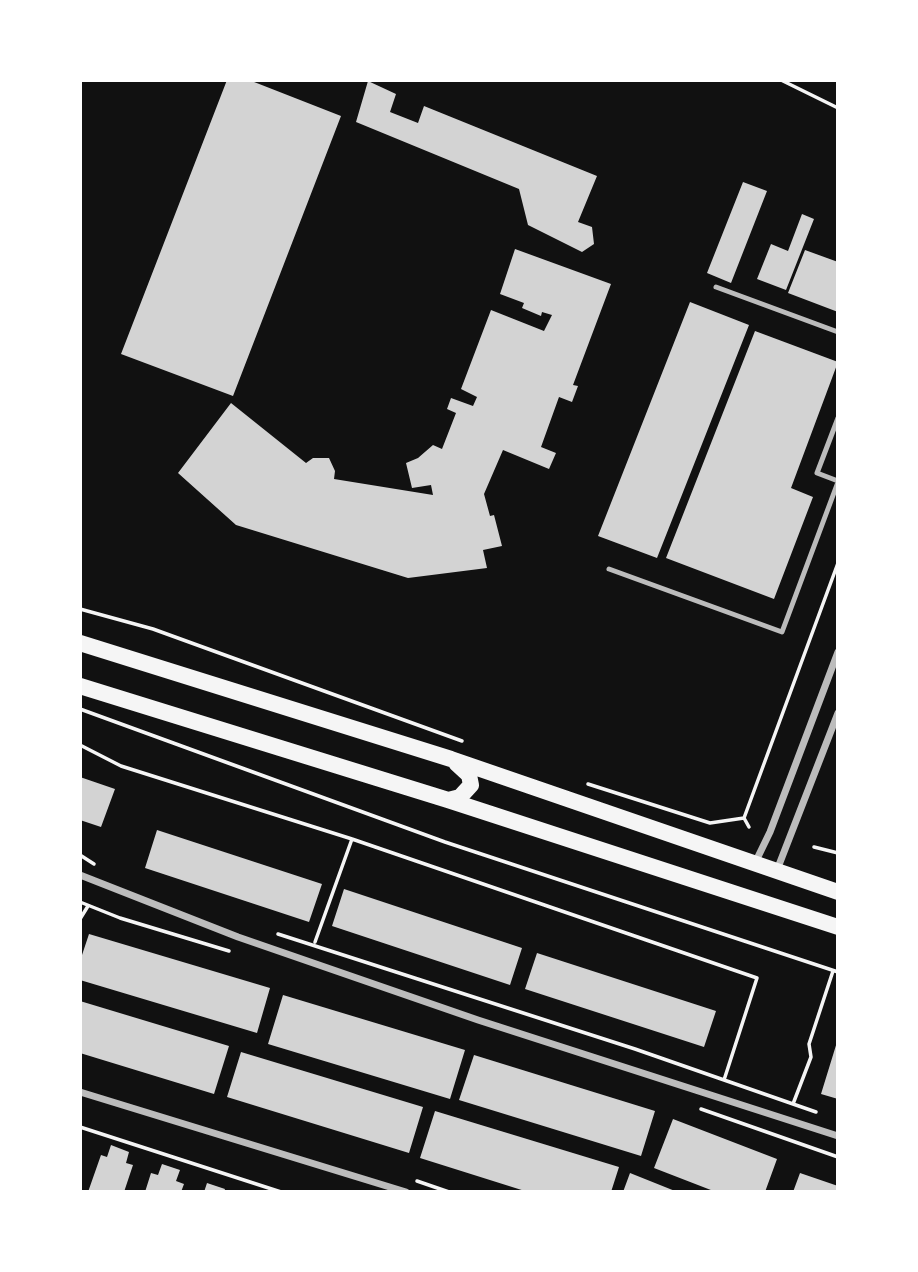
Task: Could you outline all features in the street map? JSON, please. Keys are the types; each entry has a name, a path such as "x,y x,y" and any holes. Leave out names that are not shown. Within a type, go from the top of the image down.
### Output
{"main road":[{"path":"80,643 451,759 838,892"},
{"path":"80,686 448,800 838,928"},
{"path":"448,800 466,793 471,780 451,759"}],"street":[{"path":"755,863 770,832 838,652"},
{"path":"777,870 838,713"},
{"path":"82,879 238,937 478,1020 838,1136"},
{"path":"80,1092 406,1192"}],"lane":[{"path":"716,287 838,332"},
{"path":"609,569 782,632 838,482 817,473 838,418"}],"path":[{"path":"781,80 838,108"},
{"path":"749,827 744,818 838,564"},
{"path":"80,609 153,629 466,743"},
{"path":"80,709 445,842 835,972 809,1044 811,1057 793,1104"},
{"path":"80,745 121,766 352,839 757,978 724,1080"},
{"path":"576,780 710,823 744,818"},
{"path":"316,942 352,839"},
{"path":"814,846 838,853"},
{"path":"80,855 95,864"},
{"path":"80,919 88,906"},
{"path":"278,933 826,1115"},
{"path":"80,1127 281,1192"}],"building":[{"path":"227,80 249,80 341,116 233,396 121,354"},
{"path":"368,81 396,94 390,112 418,123 424,106 597,176 578,222 592,227 594,244 582,252 528,225 519,189 356,122"},
{"path":"743,182 767,191 731,283 707,273"},
{"path":"802,214 814,219 786,290 757,279 771,244 788,251"},
{"path":"515,249 611,284 573,385 578,386 572,402 559,397 541,447 556,453 549,469 503,450 484,494 490,516 494,515 502,546 483,550 487,568 408,578 236,525 178,473 231,403 306,463 313,458 329,458 335,471 334,479 433,495 431,485 412,488 406,463 418,458 433,445 442,449 456,413 447,409 451,398 473,406 477,397 461,389 491,310 544,331 552,315 542,312 541,316 522,308 524,303 500,294"},
{"path":"805,250 838,262 838,312 788,293"},
{"path":"690,302 749,325 657,558 598,536"},
{"path":"755,331 838,362 791,488 813,497 774,599 666,558"},
{"path":"80,777 115,789 101,827 80,820"},
{"path":"157,830 322,884 309,922 145,868"},
{"path":"344,889 522,948 510,985 332,926"},
{"path":"89,934 270,988 257,1033 80,980 80,961"},
{"path":"537,953 716,1011 704,1047 525,989"},
{"path":"283,995 465,1050 450,1099 268,1044"},
{"path":"80,1001 229,1046 214,1094 80,1053"},
{"path":"838,1042 838,1099 821,1094"},
{"path":"241,1052 423,1107 409,1153 227,1097"},
{"path":"474,1055 655,1111 641,1156 459,1100"},
{"path":"435,1111 619,1167 611,1192 528,1192 420,1158"},
{"path":"673,1119 777,1159 765,1192 716,1192 654,1168"},
{"path":"111,1145 129,1152 126,1163 133,1165 124,1192 88,1192 101,1155 107,1157"},
{"path":"162,1164 180,1170 176,1181 184,1184 181,1192 145,1192 151,1173 158,1175"},
{"path":"630,1173 675,1191 675,1192 623,1192"},
{"path":"800,1173 838,1186 838,1192 793,1192"},
{"path":"207,1183 225,1189 224,1192 204,1192"}]}
